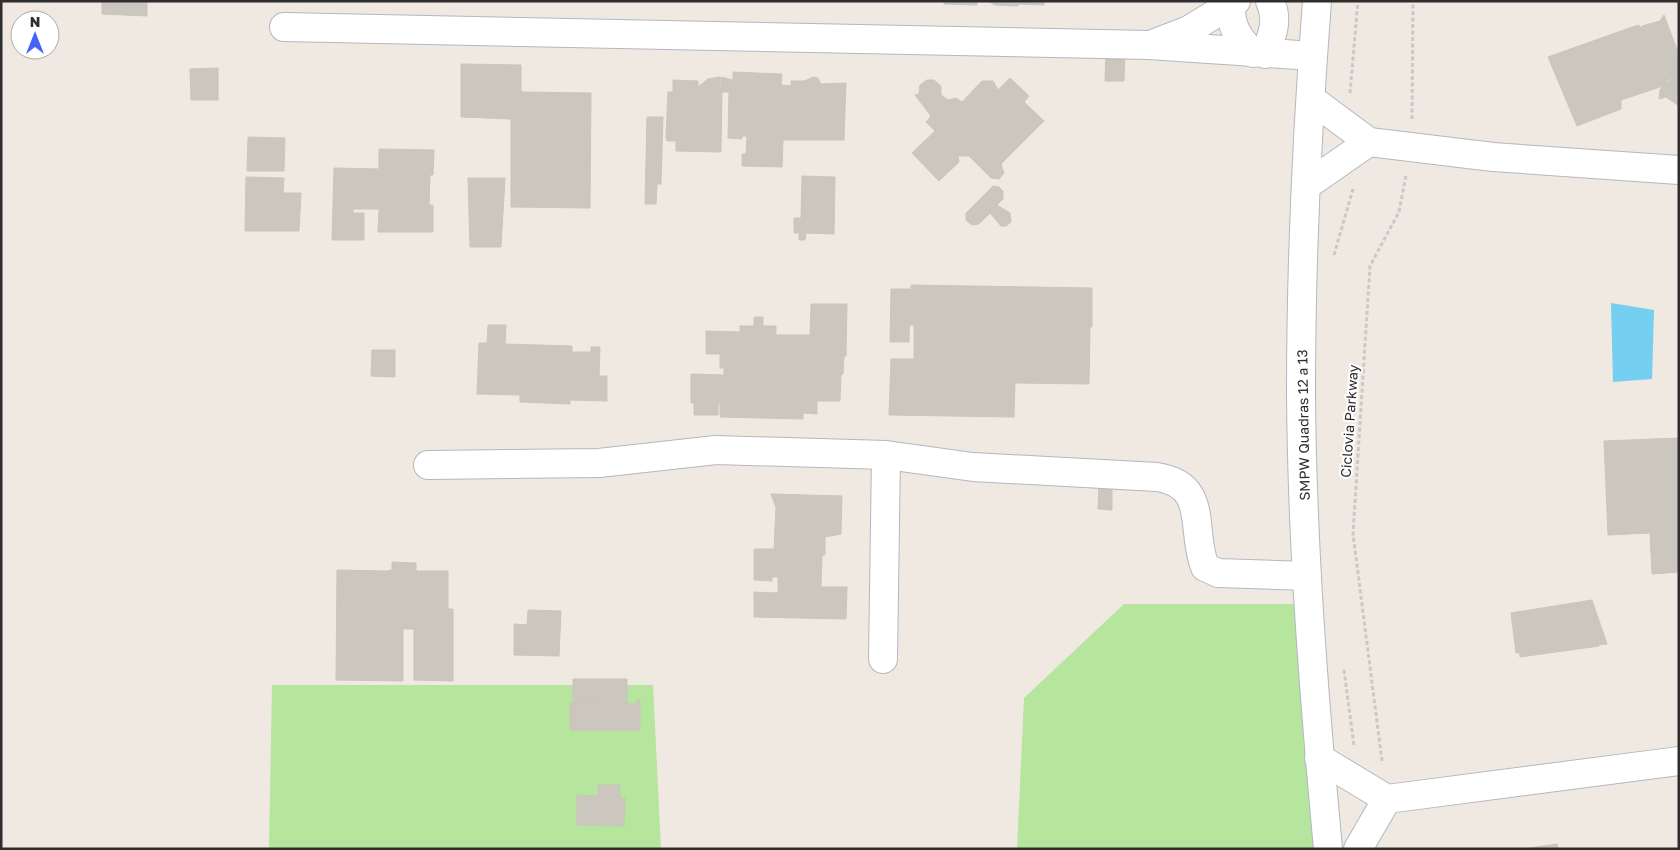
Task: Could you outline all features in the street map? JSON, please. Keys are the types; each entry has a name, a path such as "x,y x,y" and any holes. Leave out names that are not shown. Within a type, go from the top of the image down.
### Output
{"street":[{"path":"1259,53 1274,25 1274,10 1270,1"},
{"name":"SMPW Quadras 12 a 13","path":"1317,1 1311,99 1301,395 1312,684 1328,849"},
{"path":"1234,3 1231,19 1234,31 1259,53"},
{"path":"1149,45 1189,30 1234,3"},
{"path":"284,27 1149,45 1313,56"},
{"path":"1311,99 1366,143 1493,157 1679,170"},
{"path":"1308,185 1366,143"},
{"path":"428,465 599,463 716,450 886,455 973,467 1169,479 1177,482 1187,491 1194,504 1205,567 1218,573 1308,576"},
{"path":"883,659 886,455"},
{"path":"1319,758 1387,799 1679,761"},
{"path":"1358,849 1387,799"}],"path":[{"path":"1349,96 1358,1"},
{"name":"Ciclovia Parkway","path":"1387,799 1353,534 1370,266 1399,212 1410,147 1413,1"},
{"path":"1333,260 1366,143"},
{"path":"1344,665 1358,783"}],"green space":[{"path":"1124,604 1309,604 1339,849 1017,849 1024,698"},
{"path":"272,685 653,685 661,849 269,849"}],"water":[{"path":"1611,303 1654,310 1652,379 1613,382"}],"building":[{"path":"102,1 147,1 147,16 102,14"},
{"path":"944,1 977,1 977,5 944,4"},
{"path":"988,1 1044,1 1044,5 995,5"},
{"path":"1664,15 1679,55 1679,76 1668,80 1663,85 1642,26 1660,21"},
{"path":"1638,25 1642,28 1663,86 1621,100 1621,109 1577,126 1548,57"},
{"path":"1106,50 1125,50 1124,81 1105,81"},
{"path":"461,64 521,65 521,92 591,93 590,208 511,207 511,119 461,117"},
{"path":"218,68 218,100 191,100 190,69"},
{"path":"733,72 782,74 781,85 791,86 791,81 805,81 813,77 818,78 821,84 846,83 844,140 783,140 782,167 742,166 742,154 746,154 747,136 742,136 742,139 728,138 729,92 722,92 721,88 721,77 733,80"},
{"path":"720,77 720,88 722,88 721,152 676,151 676,141 667,141 666,137 668,92 673,92 673,80 698,81 698,87 708,79"},
{"path":"1678,77 1679,106 1666,97 1659,99 1660,90 1665,83"},
{"path":"1010,78 1029,96 1024,102 1044,121 1001,164 1004,173 999,179 991,178 969,156 958,156 959,162 939,181 912,153 935,131 926,122 931,116 915,95 919,94 920,85 927,80 934,80 941,86 941,95 948,100 956,98 962,102 982,81 993,81 998,90"},
{"path":"647,117 663,117 661,184 657,184 656,204 645,204"},
{"path":"248,137 285,138 284,171 247,171"},
{"path":"379,149 434,150 433,175 430,175 429,205 433,205 433,232 378,232 379,209 353,209 353,213 364,213 364,240 332,240 334,168 379,169"},
{"path":"802,176 835,177 834,234 806,233 805,240 799,240 799,233 794,233 794,218 801,218"},
{"path":"246,177 284,178 283,193 301,193 299,231 245,231"},
{"path":"468,178 505,178 501,247 470,247"},
{"path":"993,186 999,187 1003,191 1003,199 997,205 1010,213 1011,222 1006,226 1001,226 990,213 979,224 972,225 966,220 966,213"},
{"path":"911,285 1092,288 1092,327 946,326 946,329 914,329 914,325 910,325"},
{"path":"891,289 910,289 909,342 890,342"},
{"path":"811,304 847,304 846,356 844,356 843,374 841,374 840,401 817,401 817,414 803,413 803,419 720,417 720,404 718,404 718,415 694,415 694,403 691,403 691,374 724,375 724,368 720,368 720,354 706,354 706,331 740,332 740,326 754,326 754,317 763,317 763,326 776,326 776,335 810,335"},
{"path":"488,325 506,325 505,344 572,346 572,352 591,352 591,347 600,347 599,376 607,376 607,401 570,400 570,404 520,402 520,395 477,394 479,343 487,343"},
{"path":"946,326 1090,327 1089,384 1015,383 1014,417 889,415 891,359 914,359 914,329 946,329"},
{"path":"372,350 395,350 395,377 371,376"},
{"path":"1679,438 1679,572 1652,574 1650,533 1608,535 1604,441"},
{"path":"1099,482 1112,482 1112,510 1098,509"},
{"path":"771,494 842,496 841,534 825,537 825,555 822,555 821,587 847,587 846,619 754,617 754,592 778,593 778,577 772,577 772,581 754,580 754,549 774,549 776,507"},
{"path":"392,562 416,563 416,571 448,571 448,609 453,609 453,681 414,680 414,629 403,629 403,681 336,680 337,570 386,571 392,570"},
{"path":"1592,600 1607,644 1516,653 1511,613"},
{"path":"1593,604 1599,646 1520,657 1519,644 1522,639 1518,613"},
{"path":"528,610 561,611 559,656 514,655 514,624 527,625"},
{"path":"573,679 627,679 627,704 573,703"},
{"path":"637,700 640,700 640,730 570,730 570,703 637,704"},
{"path":"598,785 620,785 620,798 625,798 624,826 577,825 577,795 598,796"},
{"path":"1557,844 1558,849 1530,849 1530,848"}]}
